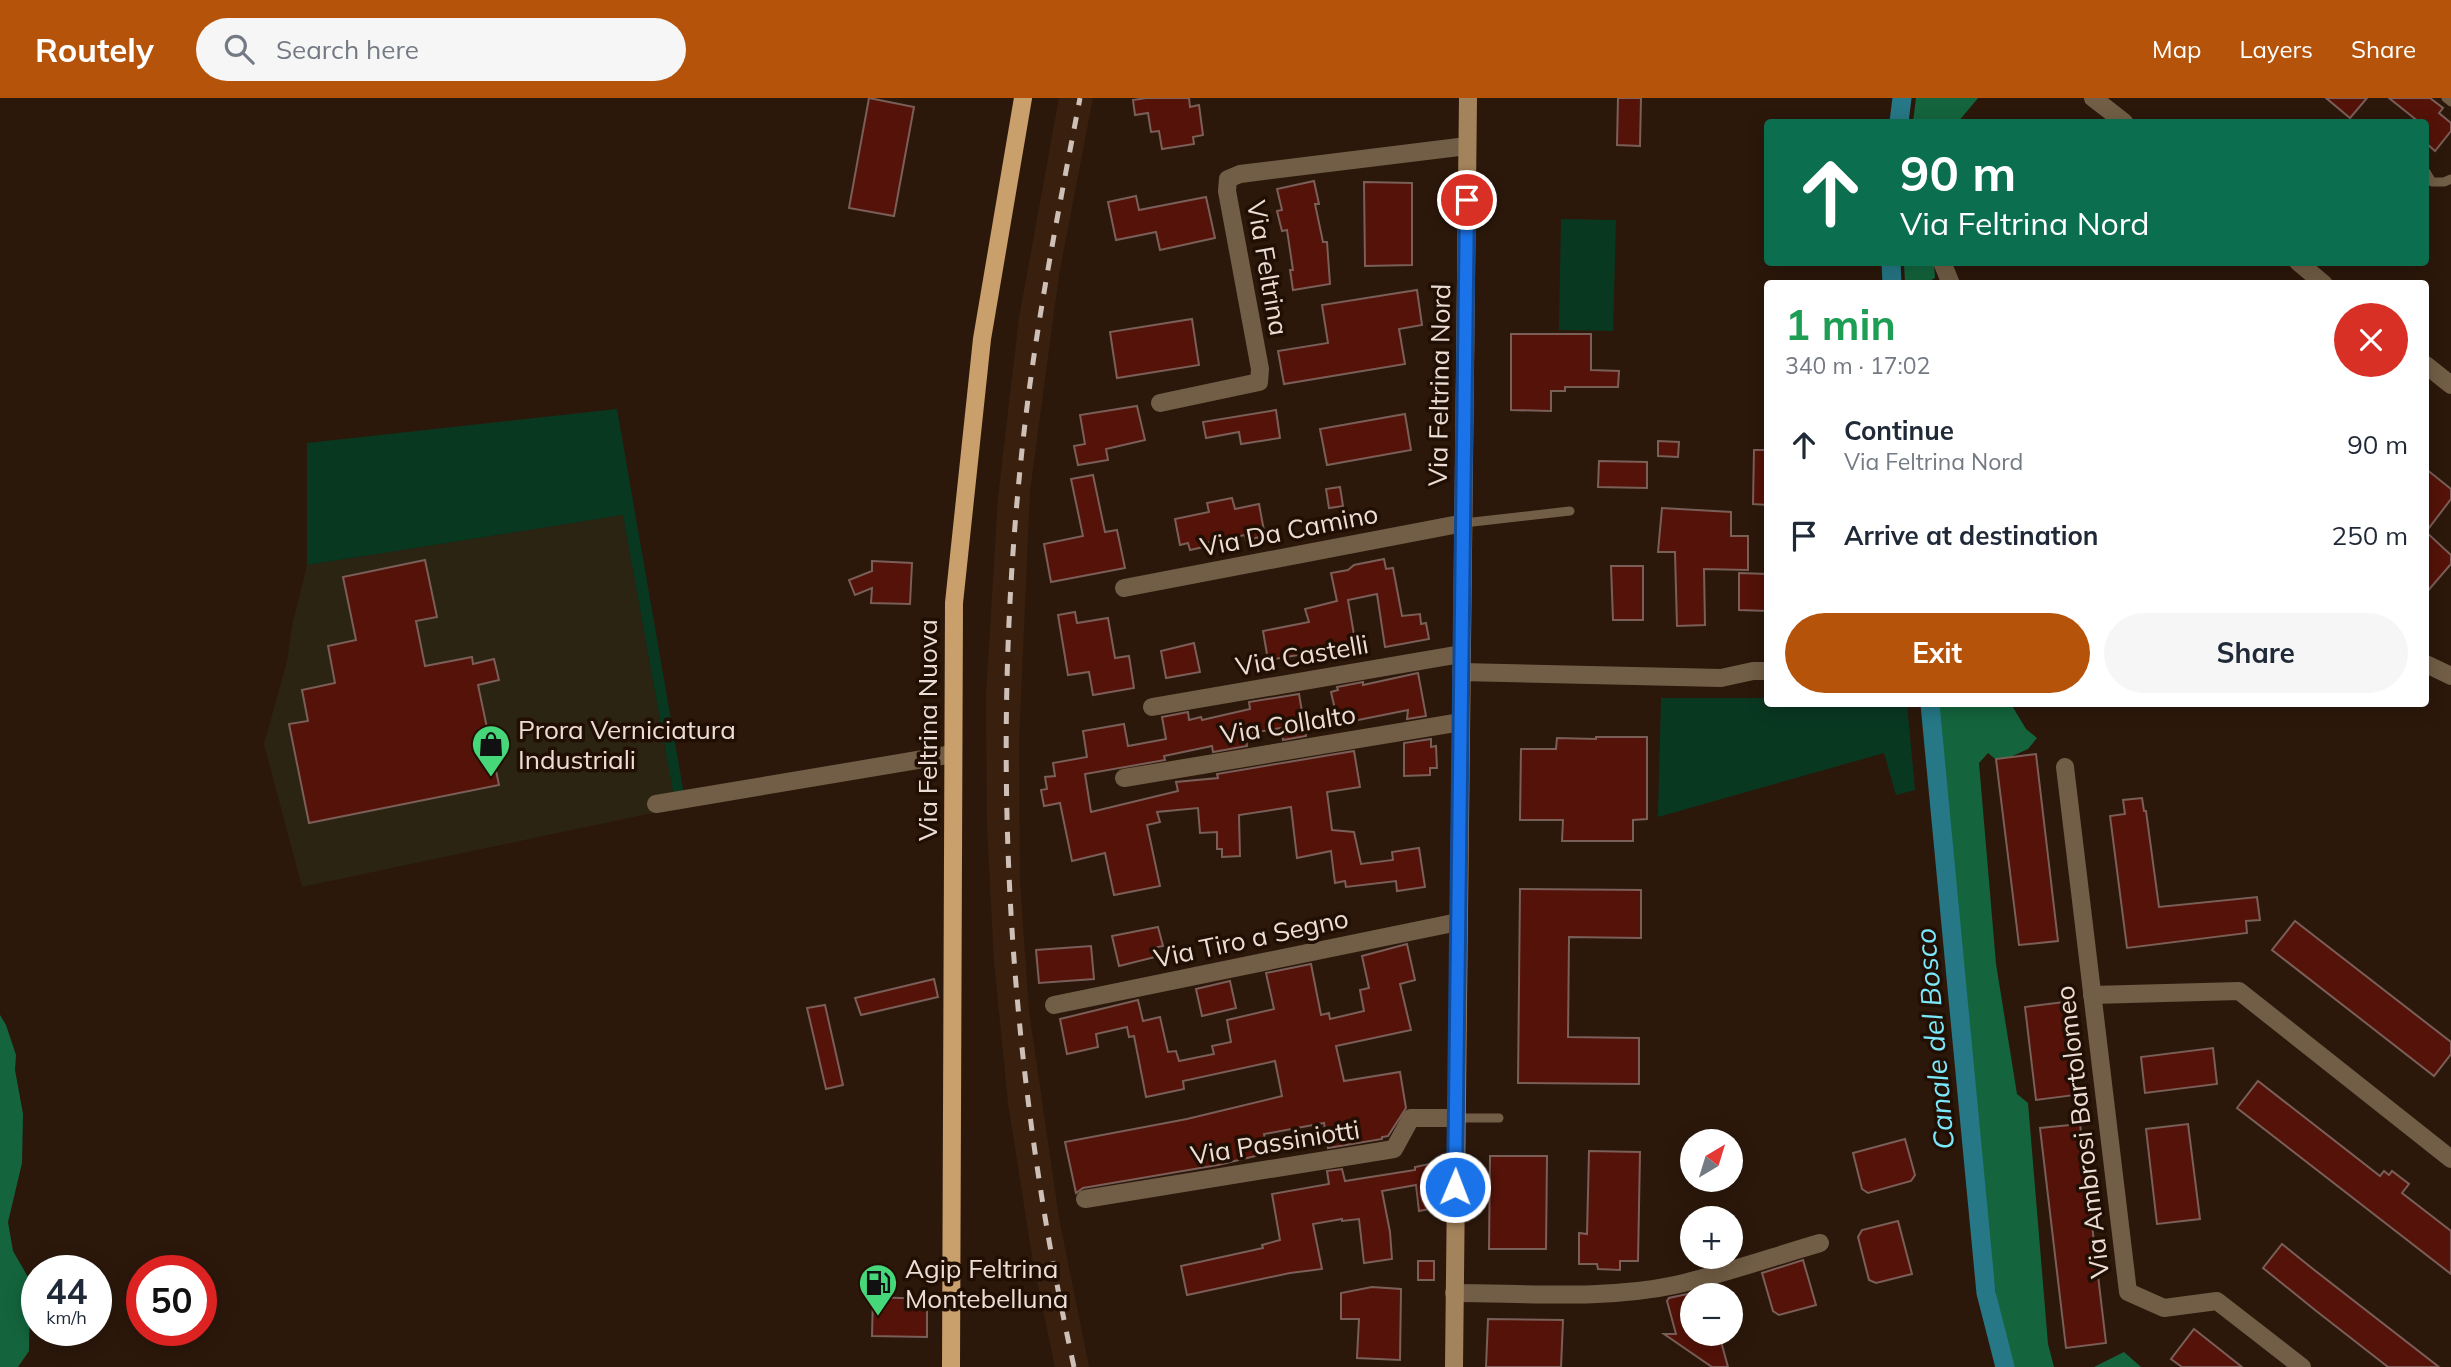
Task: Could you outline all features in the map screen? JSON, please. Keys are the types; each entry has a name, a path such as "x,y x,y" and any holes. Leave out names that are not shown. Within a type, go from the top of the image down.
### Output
{"main road":[{"name":"Via Feltrina Nuova","path":"951,1367 954,603 982,339 1023,98"},
{"name":"Via Feltrina Nord","path":"1454,1367 1468,98"}],"street":[{"path":"2093,98 2120,119"},
{"name":"Via Feltrina","path":"1160,403 1259,382 1260,369 1227,191 1228,179 1240,173 1468,146"},
{"path":"2303,266 2319,280"},
{"path":"2429,367 2451,385"},
{"name":"Via Da Camino","path":"1124,587 1464,523"},
{"path":"1461,663 1721,678 1764,671"},
{"name":"Via Castelli","path":"1153,707 1461,663"},
{"path":"2429,666 2451,677"},
{"name":"Via Collalto","path":"1124,778 1461,722"},
{"path":"656,804 953,754"},
{"name":"Via Ambrosi Bartolomeo","path":"2065,767 2128,1292 2164,1308 2217,1301 2302,1367"},
{"name":"Via Tiro a Segno","path":"1054,1005 1458,922"},
{"path":"2092,995 2239,991 2451,1159"},
{"name":"Via Passiniotti","path":"1085,1199 1394,1149 1410,1118 1456,1118"},
{"path":"1454,1293 1624,1292 1674,1285 1820,1243"}],"lane":[{"path":"2446,98 2451,102"},
{"path":"2429,177 2432,182 2451,179"},
{"path":"1464,523 1570,511"},
{"path":"1456,1118 1499,1118"}],"shaded area":[{"path":"1059,98 1093,98 1059,275 1030,491 1019,741 1020,883 1029,1011 1059,1218 1089,1367 1055,1367 1033,1262 1008,1103 994,961 987,826 986,696 998,497 1019,318"},
{"path":"623,515 676,808 302,887 264,744 287,661 292,626 307,565"}],"green space":[{"path":"1916,98 1978,98 1960,119 1913,119"},
{"path":"1561,219 1616,220 1613,331 1559,330"},
{"path":"1904,266 1934,266 1935,278 1931,280 1905,280"},
{"path":"617,409 686,806 676,808 623,515 307,565 307,443"},
{"path":"1661,698 1764,698 1764,707 1907,707 1915,790 1896,795 1884,753 1658,817"},
{"path":"1937,707 2013,707 2026,729 2037,738 2028,749 1999,762 1988,753 1979,763 1996,964 2017,1094 2028,1103 2048,1344 2054,1367 2010,1367 2002,1343 1977,1145 1966,1034 1960,927 1945,811"},
{"path":"0,1015 16,1055 15,1070 23,1114 22,1163 8,1222 13,1251 21,1265 21,1346 29,1346 29,1351 18,1367 0,1367"},
{"path":"2124,1352 2141,1367 2094,1367"}],"building":[{"path":"869,98 914,107 894,216 849,208"},
{"path":"1189,98 1190,107 1199,105 1203,135 1193,137 1194,144 1162,149 1159,131 1151,132 1148,113 1135,115 1133,100"},
{"path":"1618,98 1641,98 1640,146 1617,145"},
{"path":"2326,98 2367,98 2350,118"},
{"path":"2389,98 2430,98 2443,108 2439,113 2451,123 2451,131 2435,151 2429,146 2429,119 2415,119"},
{"path":"1314,181 1319,204 1315,204 1323,242 1327,242 1330,284 1293,290 1287,230 1282,231 1277,211 1282,210 1277,189"},
{"path":"1364,182 1412,183 1412,265 1365,266"},
{"path":"1136,196 1139,210 1206,197 1215,238 1160,250 1156,232 1116,240 1108,202"},
{"path":"1417,290 1422,325 1399,329 1405,364 1284,384 1278,351 1328,343 1322,305"},
{"path":"1192,319 1199,365 1117,378 1110,332"},
{"path":"1511,334 1591,334 1591,370 1619,371 1618,387 1565,387 1565,391 1551,391 1551,411 1511,410"},
{"path":"1137,406 1145,440 1106,449 1108,460 1078,465 1074,446 1085,444 1080,415"},
{"path":"1276,410 1280,438 1241,444 1239,432 1206,438 1203,422"},
{"path":"1405,414 1411,450 1327,465 1320,429"},
{"path":"1658,441 1679,442 1678,457 1658,456"},
{"path":"1754,450 1764,450 1764,505 1753,504"},
{"path":"1599,461 1647,462 1647,488 1598,487"},
{"path":"2429,471 2451,489 2451,499 2429,528"},
{"path":"1093,475 1105,532 1117,530 1125,568 1051,582 1044,544 1083,536 1071,479"},
{"path":"1340,487 1343,506 1329,508 1326,489"},
{"path":"1232,498 1235,509 1259,504 1265,536 1246,540 1245,535 1207,543 1208,546 1190,550 1188,543 1180,545 1175,519 1209,512 1207,503"},
{"path":"1662,508 1731,512 1731,536 1748,536 1748,570 1704,569 1705,625 1677,626 1675,552 1658,552"},
{"path":"2429,535 2451,555 2451,564 2429,590"},
{"path":"1384,559 1386,569 1393,568 1402,616 1420,614 1421,624 1426,623 1429,639 1385,647 1377,594 1348,600 1357,652 1323,658 1322,651 1268,660 1263,631 1309,622 1305,609 1337,601 1331,573"},
{"path":"425,560 437,617 416,621 425,666 472,657 473,664 494,659 499,680 478,685 499,785 309,823 289,724 308,721 302,690 335,683 328,646 356,640 343,577"},
{"path":"872,561 912,563 910,604 871,603 872,588 855,595 849,580 872,571"},
{"path":"1611,566 1643,566 1643,620 1613,620"},
{"path":"1739,573 1764,574 1764,611 1739,610"},
{"path":"1075,612 1077,623 1108,618 1115,658 1129,656 1134,688 1093,695 1089,672 1068,675 1058,615"},
{"path":"1194,643 1200,672 1166,678 1161,651"},
{"path":"1418,673 1426,716 1407,719 1408,710 1343,723 1342,717 1337,718 1331,692 1338,690 1337,687 1363,682 1363,685"},
{"path":"1299,694 1306,736 1283,740 1281,728 1245,734 1247,746 1213,752 1212,746 1164,756 1165,760 1085,774 1091,812 1178,791 1176,782 1218,778 1217,774 1354,751 1360,787 1327,792 1332,830 1354,832 1361,864 1393,860 1392,852 1419,848 1425,887 1397,891 1396,881 1346,887 1345,881 1335,883 1331,851 1297,858 1291,807 1239,815 1240,856 1222,857 1222,849 1217,849 1217,832 1200,833 1198,808 1157,812 1160,822 1147,825 1160,886 1114,895 1105,853 1072,861 1060,803 1044,806 1041,790 1047,789 1045,777 1055,776 1053,763 1087,757 1083,731 1124,724 1128,746 1166,739 1162,717 1188,712 1189,720 1201,717 1202,720 1250,709 1249,702"},
{"path":"1647,737 1647,819 1633,820 1633,841 1562,841 1563,820 1520,820 1521,749 1556,749 1557,738"},
{"path":"1431,739 1431,747 1436,746 1437,768 1430,768 1430,775 1404,776 1404,743"},
{"path":"2036,754 2058,941 2019,945 1996,759"},
{"path":"2142,798 2159,907 2257,897 2260,920 2246,921 2247,933 2127,948 2110,816 2125,814 2123,800"},
{"path":"1520,889 1641,890 1641,938 1569,937 1568,1037 1639,1038 1639,1084 1518,1083"},
{"path":"2295,921 2451,1042 2451,1054 2434,1076 2272,950"},
{"path":"1158,927 1163,946 1153,948 1155,957 1119,966 1112,936"},
{"path":"1407,944 1415,980 1400,984 1411,1030 1336,1046 1344,1081 1400,1072 1406,1108 1388,1136 1328,1148 1324,1123 1264,1134 1268,1153 1218,1165 1083,1188 1076,1193 1065,1142 1187,1119 1282,1096 1275,1061 1183,1081 1184,1089 1146,1097 1134,1036 1129,1037 1127,1027 1096,1034 1098,1047 1067,1054 1060,1019 1138,1000 1143,1021 1160,1017 1168,1052 1176,1051 1179,1061 1214,1054 1212,1046 1231,1042 1227,1020 1274,1009 1266,973 1311,964 1321,1015 1329,1013 1330,1019 1364,1011 1360,990 1369,988 1362,956"},
{"path":"1091,946 1094,979 1039,983 1036,950"},
{"path":"934,979 938,997 861,1015 855,998"},
{"path":"1230,981 1236,1008 1202,1016 1196,989"},
{"path":"2064,1002 2075,1095 2036,1100 2025,1007"},
{"path":"825,1005 843,1085 826,1089 807,1008"},
{"path":"2213,1048 2217,1084 2145,1093 2141,1057"},
{"path":"2258,1081 2380,1176 2384,1171 2389,1175 2392,1171 2409,1184 2402,1193 2451,1231 2451,1274 2237,1108"},
{"path":"2080,1124 2106,1343 2066,1348 2040,1128"},
{"path":"2188,1124 2200,1219 2157,1224 2146,1129"},
{"path":"1905,1139 1915,1175 1911,1181 1868,1193 1862,1189 1853,1153"},
{"path":"1589,1151 1640,1152 1638,1261 1620,1261 1620,1270 1598,1269 1597,1264 1579,1264 1579,1233 1587,1234"},
{"path":"1490,1156 1547,1156 1546,1249 1489,1249"},
{"path":"1439,1162 1444,1206 1419,1211 1416,1185 1382,1191 1392,1259 1364,1263 1359,1219 1313,1224 1322,1269 1290,1273 1187,1295 1181,1266 1263,1248 1262,1245 1280,1240 1272,1194 1329,1184 1327,1171 1342,1169 1345,1181 1415,1170 1415,1167"},
{"path":"1898,1221 1912,1274 1876,1283 1869,1280 1858,1237 1862,1230"},
{"path":"2282,1244 2439,1367 2388,1367 2315,1310 2263,1268"},
{"path":"1803,1260 1816,1305 1779,1315 1773,1311 1762,1273"},
{"path":"1418,1261 1434,1261 1434,1280 1418,1280"},
{"path":"1372,1287 1401,1289 1400,1360 1357,1358 1359,1319 1341,1319 1341,1293"},
{"path":"1680,1296 1680,1345 1664,1334 1676,1334 1667,1301"},
{"path":"873,1297 927,1299 927,1337 872,1336"},
{"path":"1488,1319 1563,1320 1561,1367 1486,1367"},
{"path":"2194,1329 2242,1367 2182,1367 2171,1359"},
{"path":"1681,1346 1722,1346 1728,1367 1712,1367"}],"waterway":[{"name":"Canale del Bosco","path":"1899,119 1902,98"},
{"name":"Canale del Bosco","path":"1891,266 1892,280"},
{"name":"Canale del Bosco","path":"1930,707 1986,1293 2005,1367"}],"railway":[{"path":"1074,1367 1032,1131 1018,1012 1006,773 1014,534 1026,415 1044,295 1080,98"}],"place":[{"name":"Prora Verniciatura Industriali","path":"491,778"},
{"name":"Agip Feltrina Montebelluna","path":"878,1317"}],"route":[{"path":"1455,1187 1467,200"}]}
